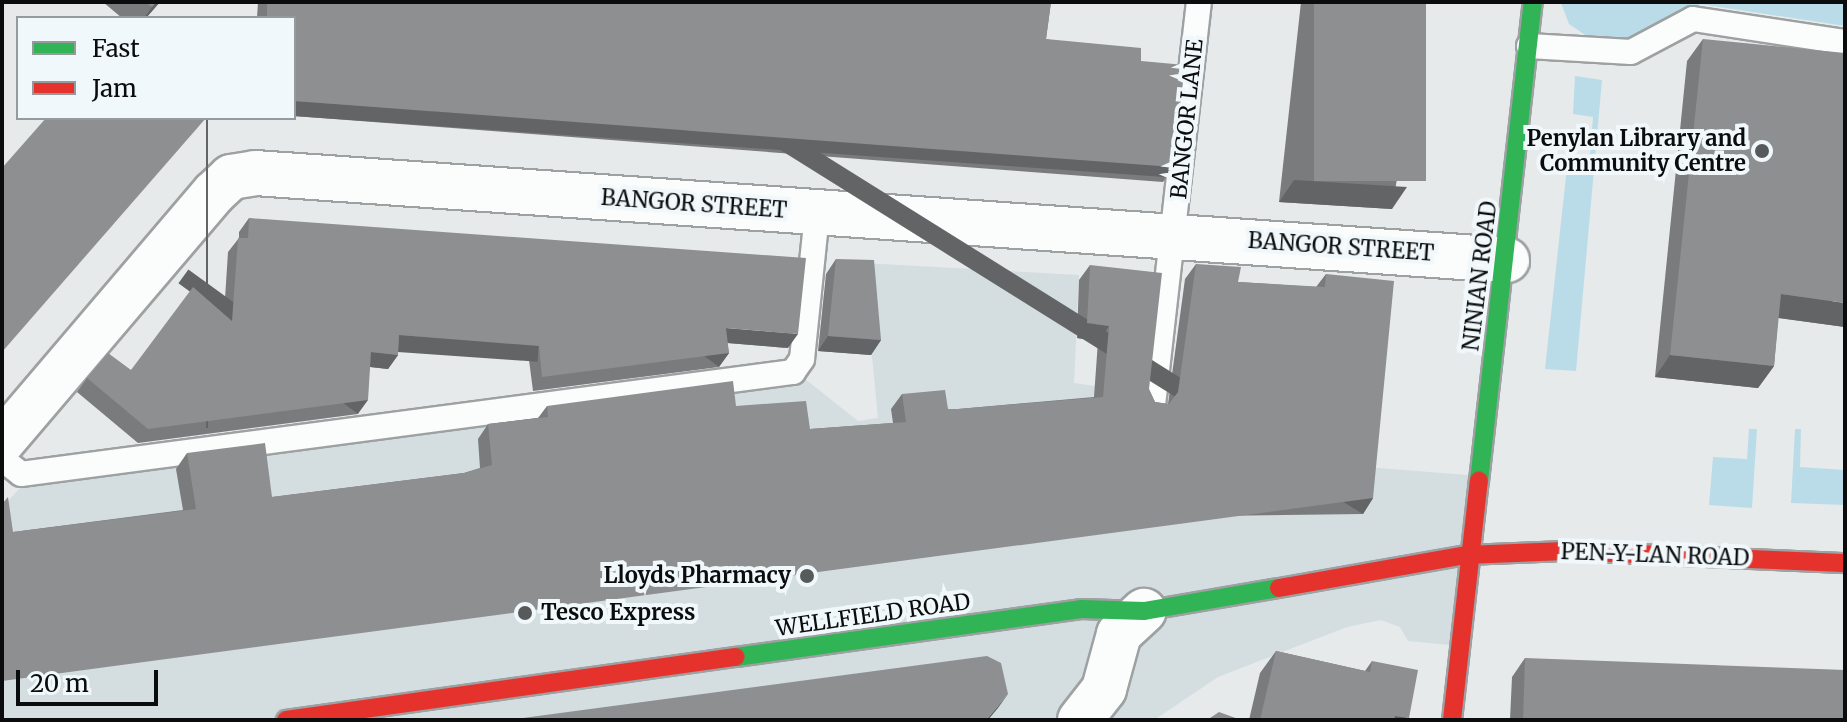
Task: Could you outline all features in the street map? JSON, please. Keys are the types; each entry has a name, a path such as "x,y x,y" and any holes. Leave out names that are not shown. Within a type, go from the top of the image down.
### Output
{"street":[{"name":"NINIAN ROAD","path":"1452,720 1466,555 1507,260 1533,2"},
{"name":"BANGOR STREET","path":"2,442 231,177 255,173 1507,260"},
{"name":"PEN-Y-LAN ROAD","path":"1466,555 1565,551 1845,563"},
{"name":"WELLFIELD ROAD","path":"286,720 1081,609 1122,605 1144,611 1466,555"},
{"path":"1080,720 1104,689 1119,634 1144,611"}],"lane":[{"name":"BANGOR LANE","path":"1153,405 1199,2"},
{"path":"1529,46 1631,52 1693,19 1845,42"},
{"path":"2,459 21,474 793,372 802,359 817,213"}],"shaded area":[{"path":"1845,2 1845,26 1700,4 1639,37 1600,45 1569,24 1561,3"},
{"path":"1575,76 1602,80 1576,371 1545,369 1567,167 1589,169 1593,117 1573,114"},
{"path":"863,263 1079,275 1074,383 1144,393 1138,449 1480,476 1460,646 1408,641 1400,627 1381,620 1347,627 1218,677 1154,720 2,720 2,507 22,486 805,379 858,421 878,418"},
{"path":"1749,429 1757,429 1752,508 1709,505 1713,457 1747,459"},
{"path":"1795,429 1801,429 1800,467 1845,470 1845,505 1791,503"}],"building":[{"path":"267,2 1051,2 1046,39 1141,48 1141,61 1185,65 1173,167 296,101 296,16 267,16"},
{"path":"1314,2 1426,2 1426,181 1314,181"},
{"name":"Penylan Library and Community Centre","path":"1703,39 1845,53 1845,303 1781,294 1774,366 1670,355"},
{"path":"44,120 204,120 2,352 2,168"},
{"path":"249,218 806,258 798,334 726,328 729,353 542,377 539,346 399,335 398,355 371,352 368,400 148,429 87,378 108,353 131,370 193,287 232,321 238,238 248,238"},
{"path":"836,259 874,260 881,340 828,336"},
{"path":"1196,264 1241,267 1238,282 1325,287 1326,274 1394,281 1373,498 2,681 2,504 8,497 13,532 196,509 187,453 265,443 272,497 464,473 492,465 488,424 548,417 547,406 733,381 736,406 806,401 810,429 906,422 902,394 945,390 948,409 1103,397 1109,326 1087,323 1090,265 1162,273 1149,389 1155,402 1169,404 1178,392"},
{"path":"1276,651 1370,672 1372,661 1418,670 1409,718 1260,720"},
{"path":"987,656 1001,663 1008,694 986,720 508,720"},
{"path":"1525,658 1845,670 1845,720 1523,720"},
{"path":"1219,712 1241,720 1207,720"}],"traffic: fast":[{"path":"1479,481 1533,2"},
{"path":"736,657 1081,609 1144,611 1279,588"}],"traffic: jam":[{"path":"1452,720 1479,481"},
{"path":"1279,588 1466,555 1565,551 1845,563"},
{"path":"286,720 736,657"}],"place":[{"name":"Penylan Library and Community Centre","path":"1762,151"},
{"name":"Lloyds Pharmacy","path":"807,576"},
{"name":"Tesco Express","path":"525,613"}]}
